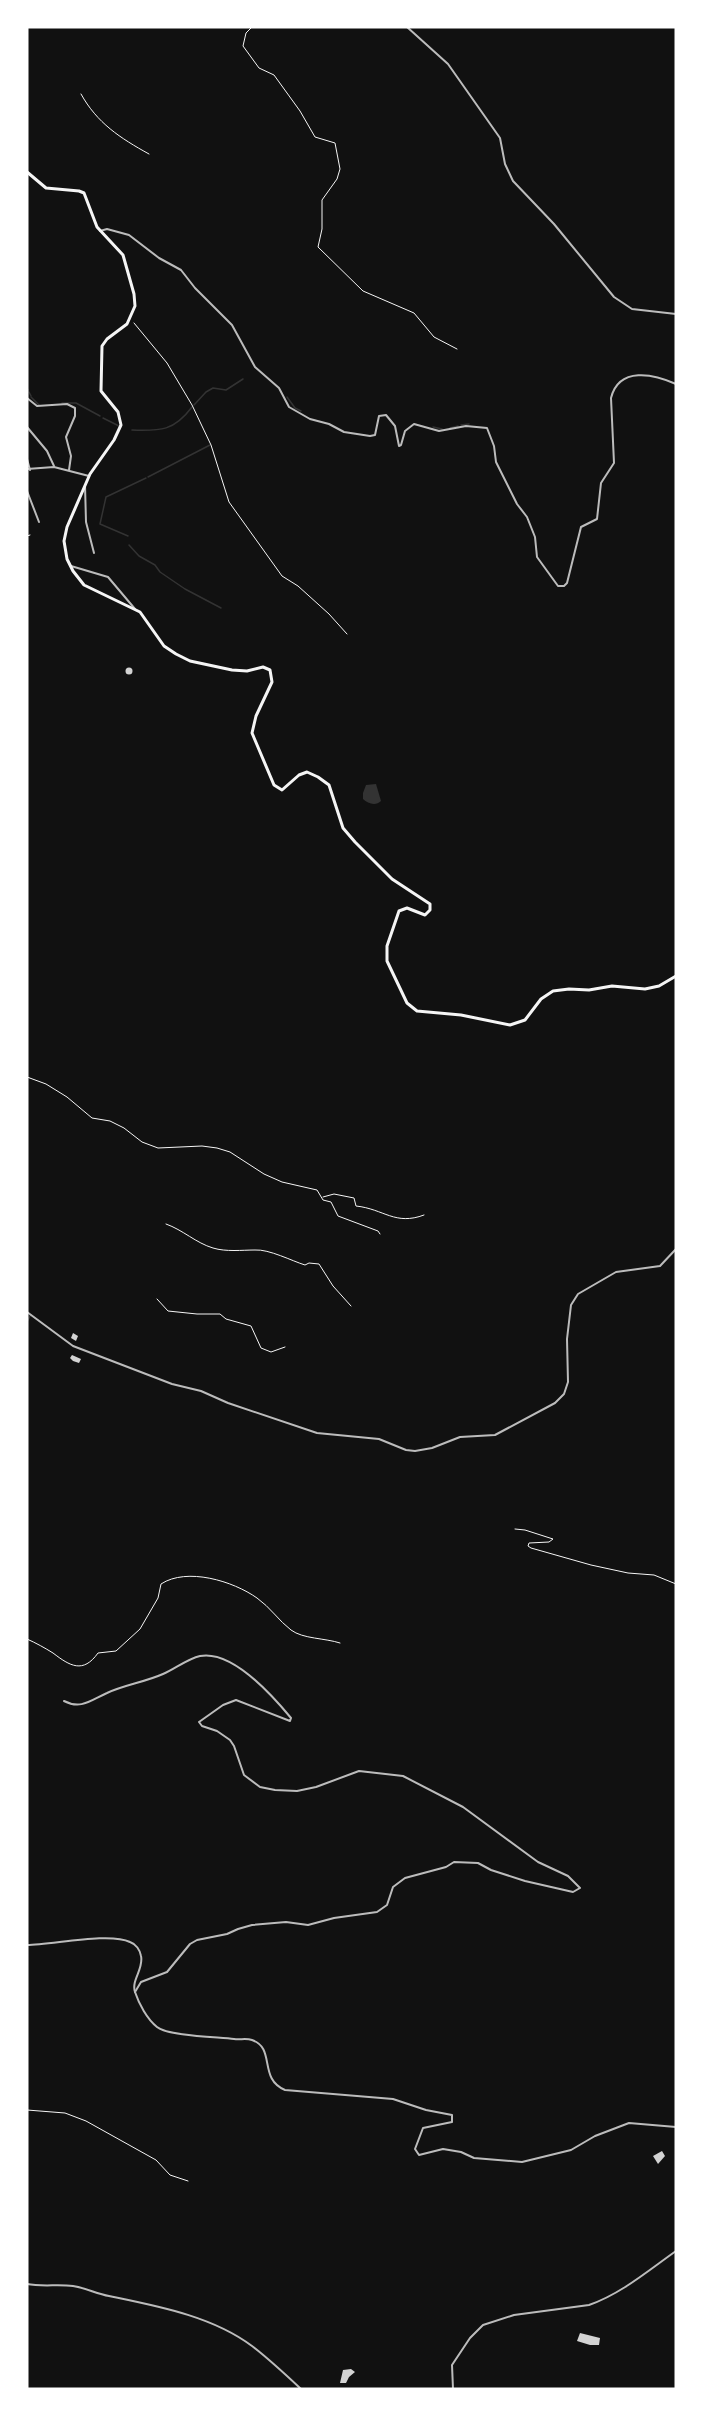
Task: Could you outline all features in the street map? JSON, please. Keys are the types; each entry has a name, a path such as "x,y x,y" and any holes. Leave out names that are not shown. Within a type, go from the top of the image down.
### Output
{"main road":[{"path":"27,172 46,188 82,191 93,221 124,258 135,302 131,319 102,346 101,391 118,411 121,425 114,440 89,476 64,534 64,546 70,566 84,585 135,609 143,616 166,648 182,658 232,670 247,671 263,667 271,672 272,682 252,729 255,742 274,785 282,790 304,772 325,781 330,788 344,828 355,842 392,879 430,904 430,910 425,915 407,908 399,911 386,950 388,966 413,1009 461,1015 510,1025 525,1020 541,999 553,991 589,990 612,986 645,989 659,986 676,976"}],"street":[{"path":"407,27 448,64 500,138 505,164 513,181 554,224 614,297 632,309 676,314"},
{"path":"100,231 106,229 129,235 159,258 181,270 195,288 235,328 255,367 282,392 289,407 310,418 344,432 373,436 378,417 386,415 394,423 399,446 408,427 414,424 439,431 466,426 487,428 494,446 496,462 517,504 527,517 535,537 537,557 558,586 567,583 580,526 597,519 601,483 614,463 611,398 613,392 623,379 631,375 658,376 676,384"},
{"path":"27,398 37,406 67,404 75,408 75,416 66,437 71,456 69,470"},
{"path":"27,427 47,451 54,466"},
{"path":"27,459 29,470 54,466 89,476"},
{"path":"85,485 86,522 94,553"},
{"path":"27,491 39,522"},
{"path":"70,566 100,573 108,578 135,609"},
{"path":"27,1312 73,1346 172,1384 201,1391 228,1403 317,1433 379,1439 406,1450 415,1451 432,1448 460,1437 495,1435 555,1403 564,1394 568,1382 567,1339 571,1305 578,1294 616,1272 660,1266 676,1249"},
{"path":"64,1701 74,1705 84,1704 125,1686 161,1675 192,1659 206,1655 222,1657 247,1674 291,1718 290,1721 280,1719 236,1700 223,1705 199,1722 202,1726 225,1735 230,1740 240,1768 248,1780 260,1787 290,1792 316,1787 359,1770 403,1776 463,1807 538,1862 568,1876 580,1888 573,1892 525,1881 491,1870 478,1863 454,1862 446,1867 405,1878 393,1887 387,1905 377,1912 334,1918 308,1925 286,1922 252,1925 227,1934 197,1940 190,1944 166,1972 141,1982 135,1992"},
{"path":"27,1945 83,1940 129,1941 137,1947 142,1962 133,1988 151,2020 162,2030 205,2038 248,2039 257,2043 265,2052 270,2078 282,2089 393,2099 426,2110 452,2115 452,2122 424,2127 415,2149 419,2155 443,2149 461,2152 474,2158 522,2162 571,2150 595,2136 629,2124 676,2127"},
{"path":"453,2389 452,2365 470,2338 483,2325 514,2315 599,2302 676,2251"},
{"path":"27,2284 88,2289 106,2296 157,2306 204,2322 232,2334 251,2346 301,2389"}],"path":[{"path":"252,27 246,33 243,46 250,57 259,68 274,75 300,111 315,137 334,142 340,169 337,179 322,200 322,229 318,247 363,291 414,313 435,337 457,349"},
{"path":"81,94 88,106 113,133 149,154"},
{"path":"131,319 167,363 192,405 211,445 229,502 282,576 298,586 347,634"},
{"path":"27,1077 46,1084 92,1118 110,1121 124,1128 142,1142 158,1148 202,1146 230,1152 264,1174 282,1182 317,1190 321,1198 330,1202 338,1216 378,1231 380,1234"},
{"path":"321,1198 334,1194 354,1198 356,1206 367,1207 399,1220 424,1215"},
{"path":"166,1224 180,1229 213,1248 248,1252 256,1250 282,1256 305,1265 320,1264 333,1286 351,1306"},
{"path":"157,1299 168,1311 220,1314 226,1319 251,1326 261,1348 271,1352 285,1347"},
{"path":"515,1529 553,1539 549,1542 529,1543 528,1546 531,1548 628,1573 654,1575 676,1584"},
{"path":"27,1639 67,1664 83,1666 90,1664 98,1653 116,1651 140,1629 158,1598 161,1584 176,1577 193,1577 222,1582 257,1598 291,1630 340,1642"},
{"path":"27,2110 65,2113 87,2121 156,2160 170,2175 188,2181"}],"shaded area":[{"path":"376,784 381,801 374,804 363,799 363,793 366,785"}],"building":[{"path":"129,667 133,671 129,675 125,671"},
{"path":"73,1333 78,1336 76,1341 71,1338"},
{"path":"72,1355 81,1359 79,1363 70,1358"},
{"path":"662,2151 665,2156 658,2164 653,2156"},
{"path":"580,2333 600,2338 599,2345 577,2341"},
{"path":"351,2369 355,2372 346,2383 340,2383 343,2370"}],"waterway":[{"path":"194,405 213,388 226,390 243,379"},
{"path":"29,392 31,396"},
{"path":"31,397 39,405"},
{"path":"287,397 295,408 301,411"},
{"path":"62,403 76,403 100,416"},
{"path":"132,430 166,428 179,421 192,407"},
{"path":"103,418 119,426"},
{"path":"461,425 469,424"},
{"path":"450,428 458,426"},
{"path":"433,427 442,429"},
{"path":"148,477 210,445"},
{"path":"128,536 100,524 106,497 146,478"},
{"path":"129,545 139,556 155,565 160,572 185,589 221,608"},
{"path":"27,1322 30,1316"}]}
